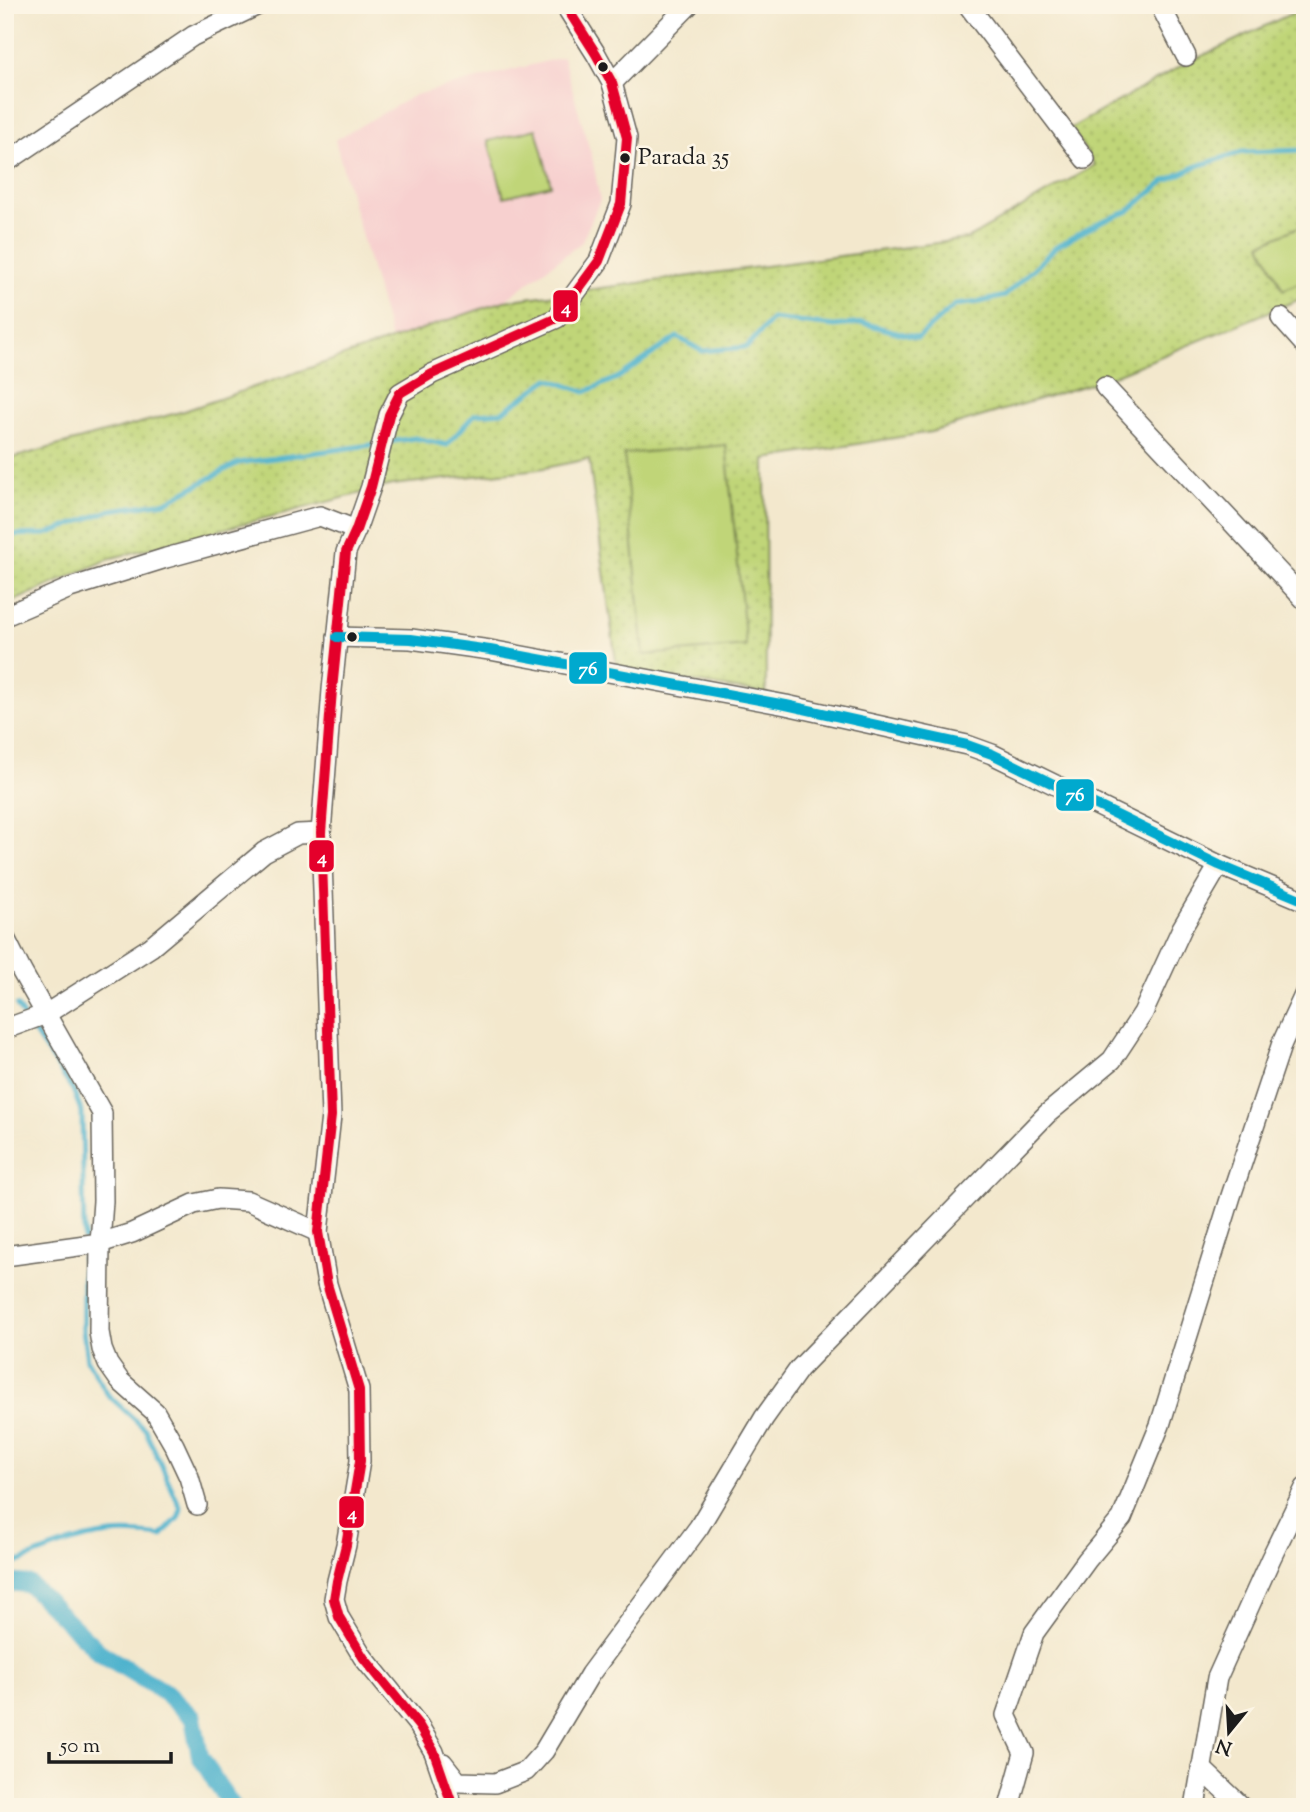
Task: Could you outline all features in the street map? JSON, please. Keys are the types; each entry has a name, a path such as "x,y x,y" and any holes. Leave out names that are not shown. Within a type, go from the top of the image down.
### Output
{"street":[{"path":"5,163 192,36 258,5"},
{"path":"565,5 612,83 627,138 621,204 599,261 557,318 432,374 400,393 389,415 370,487 346,552 321,833 331,1116 318,1232 327,1284 359,1390 360,1461 334,1599 339,1617 363,1657 419,1726 434,1752 458,1782 495,1783 526,1771 544,1751 590,1674 699,1528 764,1418 799,1369 1047,1114 1112,1060 1143,1013 1182,928 1219,865"},
{"path":"612,83 689,5"},
{"path":"968,5 1085,159"},
{"path":"1160,5 1186,56"},
{"path":"1280,318 1305,345"},
{"path":"1105,387 1305,600"},
{"path":"5,616 71,589 166,558 320,516 356,530"},
{"path":"337,637 411,639 489,650 786,705 967,745 992,754 1219,865 1305,901"},
{"path":"5,1029 46,1014 151,947 264,852 298,834 321,833"},
{"path":"5,938 102,1113 103,1200 99,1332 102,1349 108,1364 120,1381 155,1412 189,1477 197,1505"},
{"path":"1009,1807 1024,1753 1006,1715 1034,1633 1087,1560 1122,1518 1160,1424 1282,1043 1305,993"},
{"path":"5,1256 100,1243 132,1233 194,1204 218,1199 248,1201 318,1232"},
{"path":"1195,1807 1217,1678 1305,1488"},
{"path":"434,1752 453,1807"},
{"path":"1201,1768 1242,1807"}],"shaded area":[{"path":"563,57 593,161 600,200 582,242 504,301 391,340 335,140 415,95"}],"green space":[{"path":"1305,7 1305,297 1106,379 931,432 765,459 766,694 617,669 589,459 539,469 392,485 112,558 5,605 5,460 184,411 504,301 967,239 1095,165 1071,128 1181,66"},
{"path":"536,129 551,185 504,197 488,141"},
{"path":"1305,224 1305,280 1283,290 1261,244"},
{"path":"726,445 746,646 644,655 624,454"}],"waterway":[{"path":"388,442 415,438 447,445 475,414 502,412 549,379 585,392 619,377 677,337 702,351 747,347 772,319 834,326 863,323 918,338 955,305 1005,296 1057,246 1102,221 1127,212 1165,181 1197,166 1242,152 1305,150"},
{"path":"5,535 47,534 111,510 166,502 238,463 378,444"},
{"path":"17,1006 23,1016"},
{"path":"34,1032 73,1090 82,1113 84,1239"},
{"path":"5,1568 57,1547 97,1536 123,1533 161,1536 178,1518 181,1509 145,1429 108,1395 87,1360 83,1330 83,1257"},
{"path":"5,1582 29,1584 99,1652 163,1691 193,1718 200,1756 233,1807"}],"transit line":[{"name":"4","path":"453,1807 434,1752 419,1726 363,1657 339,1617 334,1599 360,1461 359,1390 327,1284 318,1232 331,1116 321,833 346,552 371,487 389,415 400,393 432,374 557,318 599,261 621,204 627,138 612,83 565,5"},
{"name":"76","path":"337,637 411,639 490,650 786,705 967,745 992,754 1219,865 1305,901"}],"place":[{"name":"Parada 35","path":"625,158"}]}
